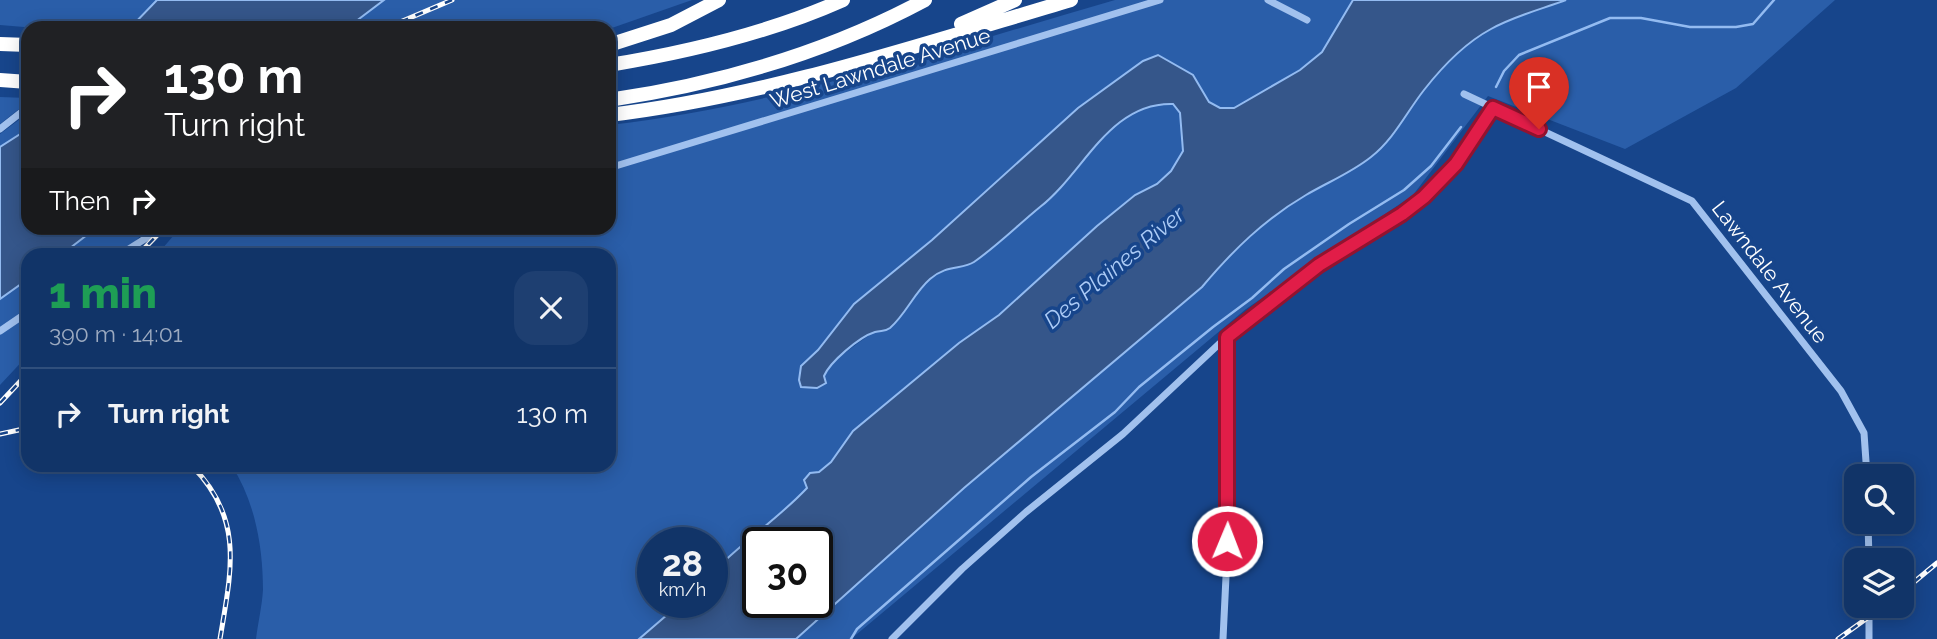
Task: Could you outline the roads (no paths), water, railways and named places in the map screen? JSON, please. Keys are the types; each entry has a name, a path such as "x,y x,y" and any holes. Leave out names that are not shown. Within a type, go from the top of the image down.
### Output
{"highway":[{"path":"616,44 671,25 719,0"},
{"path":"616,64 664,56 720,42 773,27 843,0"},
{"path":"616,99 708,81 814,49 887,20 925,0"},
{"path":"912,46 1015,0"},
{"path":"616,114 729,96 789,81 1071,0"},
{"path":"0,44 21,46"}],"street":[{"name":"West Lawndale Avenue","path":"616,165 1160,0"},
{"path":"1268,0 1307,20"},
{"name":"Lawndale Avenue","path":"1465,94 1692,201 1841,391 1864,433 1866,464"},
{"path":"892,639 999,536 1123,434 1227,337 1319,265 1402,214 1424,197 1456,164 1493,108"},
{"path":"0,130 21,113"},
{"path":"131,248 151,235"},
{"path":"0,331 21,317"},
{"path":"1223,639 1227,556 1227,337"},
{"path":"1869,618 1869,639"}],"water":[{"path":"157,0 384,0 356,21 137,21"},
{"name":"Des Plaines River","path":"1353,0 1566,0 1500,24 1463,48 1431,81 1379,150 1356,168 1291,204 1263,225 1202,287 964,488 833,606 833,527 764,527 807,488 804,480 810,473 819,472 831,462 853,431 959,343 999,315 1097,226 1135,195 1157,184 1171,171 1183,151 1180,113 1173,104 1151,106 1131,114 1099,142 1056,193 991,249 974,262 936,274 890,328 868,335 839,357 824,376 826,383 817,388 801,387 801,366 818,350 854,304 932,240 1078,108 1143,61 1158,55 1193,75 1209,102 1220,108 1234,108 1300,70 1322,52"},
{"path":"21,134 21,235 87,235 70,248 21,248 21,284 0,299 0,147"},
{"path":"742,545 742,618 819,618 796,639 639,639 663,618 728,618 728,558"}],"waterway":[{"path":"1496,87 1504,71 1519,55 1610,18 1641,18 1690,27 1736,27 1753,24 1774,0"},
{"path":"851,639 857,629 1031,477 1115,412 1139,387 1252,298 1284,269 1404,190 1431,166 1461,127"}],"railway":[{"path":"402,21 452,0"},
{"path":"145,248 157,235"},
{"path":"0,403 21,380"},
{"path":"0,434 21,430"},
{"path":"197,472 220,506 230,547 228,591 220,639"},
{"path":"1914,582 1937,563"},
{"path":"1838,639 1867,618"}]}
